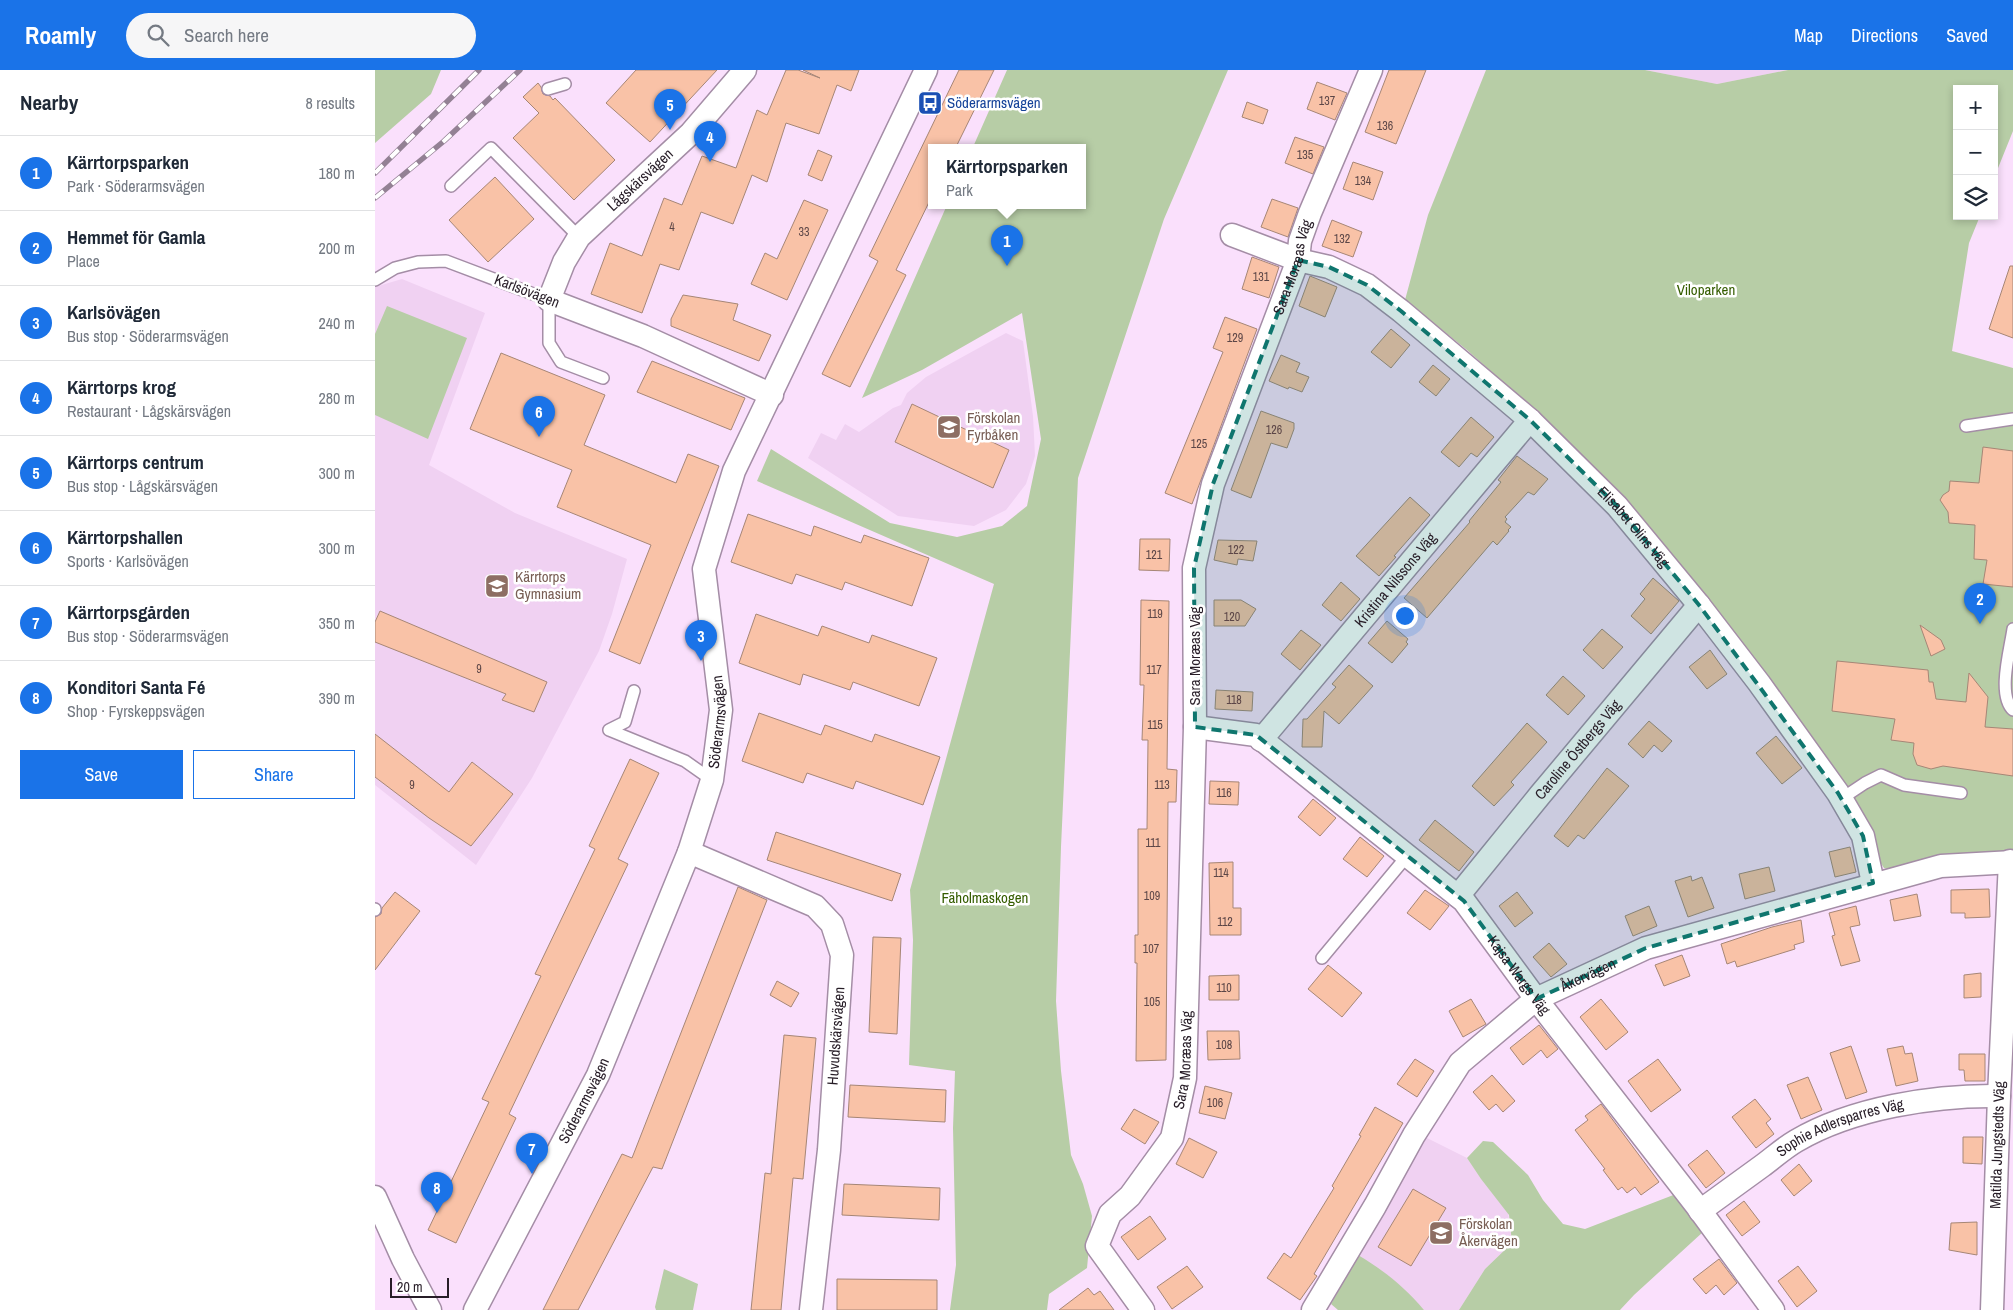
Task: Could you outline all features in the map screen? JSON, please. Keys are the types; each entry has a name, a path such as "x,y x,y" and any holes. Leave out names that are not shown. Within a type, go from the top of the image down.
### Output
{"street":[{"name":"Lågskärsvägen","path":"549,300 564,262 579,237 691,133 745,70"},
{"name":"Söderarmsvägen","path":"475,1310 598,1075 689,852 712,780 721,710 704,569 734,471 926,70"},
{"name":"Sara Moræas Väg","path":"1143,1310 1097,1246 1110,1214 1129,1196 1172,1138 1185,1078 1195,728 1194,568 1213,484 1297,260 1300,241 1310,213 1371,70"},
{"name":"Elisabet Olins Väg","path":"1232,235 1297,260 1329,267 1367,285 1401,311 1530,420 1617,506 1699,605 1759,683 1841,799 1863,836 1873,883"},
{"name":"Karlsövägen","path":"549,300 643,336 772,395"},
{"name":"Kristina Nilssons Väg","path":"1261,740 1530,420"},
{"name":"Caroline Östbergs Väg","path":"1458,896 1699,605"},
{"name":"Kajsa Wargs Väg","path":"1195,728 1256,735 1464,901 1536,999 1700,1211 1773,1310"},
{"name":"Huvudskärsvägen","path":"689,852 815,906 832,924 842,955 829,1150 811,1310"},
{"name":"Åkervägen","path":"1313,1310 1375,1206 1413,1135 1460,1063 1536,999 1646,948 1873,883 1941,866 2011,861"},
{"name":"Matilda Jungstedts Väg","path":"1992,1310 1999,1096 2011,861"},
{"name":"Sophie Adlersparres Väg","path":"1700,1211 1796,1141 1830,1125 1868,1112 1915,1103 1971,1095 1999,1096"},
{"path":"378,1202 403,1259 430,1310"}],"lane":[{"path":"548,89 565,84"},
{"path":"451,186 491,148 579,237"},
{"name":"Karlsövägen","path":"375,280 395,268 418,262 446,261 549,300"},
{"path":"549,300 549,343 561,362 603,378"},
{"path":"1965,426 2013,419"},
{"path":"2013,629 2004,687 2009,706 2013,710"},
{"path":"634,691 625,722 609,730 685,761 712,780"},
{"path":"1841,799 1881,775 1904,785 1961,793"},
{"path":"1322,958 1407,856"}],"highlighted area":[{"path":"1298,260 1329,267 1367,285 1401,311 1530,420 1617,506 1699,605 1838,793 1863,836 1873,883 1646,948 1536,999 1464,901 1256,735 1195,727 1194,568 1213,484"}],"shaded area":[{"path":"1645,70 1788,70 1717,84"},
{"name":"Kärrtorps Gymnasium","path":"402,279 485,313 429,465 515,513 627,559 612,614 599,651 532,778 476,865 375,785 375,287"},
{"name":"Förskolan Fyrbåken","path":"1006,333 1023,341 1033,416 1035,456 1026,484 1006,510 974,526 898,516 808,458 821,433 836,440 845,424 859,432 893,408 901,405 907,393 926,377"},
{"name":"Förskolan Åkervägen","path":"1423,1136 1467,1158 1508,1213 1512,1243 1485,1269 1459,1310 1424,1310 1401,1287 1358,1255"}],"green space":[{"path":"375,70 441,70 431,94 375,143"},
{"name":"Fäholmaskogen","path":"1007,70 1228,70 1164,219 1078,478 1056,1001 1061,1071 1071,1155 1083,1184 1092,1216 1087,1268 1049,1294 1047,1310 950,1310 956,1265 953,1128 955,1071 909,1065 913,940 910,890 994,584 757,481 771,449 890,523 957,537 1002,526 1027,506 1041,439 1022,313 922,370 862,398 945,209 1086,209 1086,144 974,144"},
{"name":"Viloparken","path":"1486,70 1645,70 1717,84 1788,70 2013,70 2013,131 1998,168 1998,85 1953,85 1953,220 1978,220 1969,243 1952,351 2013,368 2013,856 1891,870 1884,868 1878,859 1873,844 1871,826 1840,775 1771,685 1523,400 1467,350 1405,300 1428,215"},
{"path":"387,306 467,338 428,439 375,415 375,334"},
{"path":"1483,1141 1493,1142 1528,1175 1543,1200 1563,1224 1585,1229 1676,1194 1703,1232 1620,1310 1459,1310 1485,1269 1512,1243 1509,1215 1467,1158"},
{"path":"1358,1255 1393,1280 1424,1310 1338,1310 1331,1304"},
{"path":"664,1269 698,1284 693,1310 656,1310 655,1307"}],"building":[{"path":"636,70 717,70 650,142 606,103"},
{"path":"786,70 798,70 820,78 803,70 859,70 851,91 837,85 819,134 786,123 767,182 752,175 733,224 701,212 679,270 660,264 642,313 591,294 610,243 642,256 664,198 682,205 702,156 736,168 757,110 767,115"},
{"path":"959,70 994,70 957,144 928,144 928,204 896,270 906,275 850,387 822,374 878,261 869,256"},
{"path":"1389,70 1426,70 1396,144 1365,132"},
{"path":"1317,82 1347,93 1335,120 1307,109"},
{"path":"538,83 543,94 550,96 553,100 555,98 615,160 574,200 513,138 539,113 523,97"},
{"path":"1247,102 1268,110 1263,124 1242,117"},
{"path":"1295,137 1324,147 1313,174 1285,163"},
{"path":"818,150 832,156 822,181 808,175"},
{"path":"1353,162 1383,172 1373,200 1343,189"},
{"path":"495,177 534,219 488,262 449,220"},
{"path":"1272,199 1298,208 1288,237 1261,227"},
{"path":"804,200 828,210 787,300 751,284 765,253 777,259"},
{"path":"1332,220 1362,232 1353,257 1322,246"},
{"path":"1252,257 1279,267 1269,298 1242,289"},
{"path":"2010,266 2013,266 2013,338 1989,329"},
{"path":"1310,276 1337,287 1325,317 1299,306"},
{"path":"683,295 738,304 733,320 771,335 759,361 671,326 671,319"},
{"path":"1225,317 1257,329 1192,504 1165,493 1223,352 1213,348"},
{"path":"1391,329 1410,345 1391,368 1371,352"},
{"path":"501,353 605,395 584,445 676,483 688,454 719,466 640,664 609,651 651,545 557,507 572,470 470,429"},
{"path":"1281,355 1300,363 1296,372 1309,377 1302,392 1289,387 1288,389 1269,381"},
{"path":"652,361 745,398 731,430 637,392"},
{"path":"1433,365 1450,379 1436,396 1419,382"},
{"name":"Förskolan Fyrbåken","path":"912,404 1009,450 993,488 895,442"},
{"path":"1261,411 1294,423 1294,429 1287,448 1271,443 1251,498 1231,490"},
{"path":"1471,417 1494,437 1477,457 1471,453 1459,467 1441,452"},
{"path":"1983,447 2013,451 2013,587 1983,584 1987,560 1974,559 1975,525 1949,523 1948,512 1940,500 1949,491 1950,481 1979,483"},
{"path":"1517,456 1548,479 1534,495 1528,492 1505,517 1507,519 1505,522 1511,527 1509,531 1497,545 1493,541 1427,618 1404,598 1470,522 1501,482 1498,480"},
{"path":"1410,497 1430,515 1379,576 1356,556"},
{"path":"748,514 811,536 814,526 861,543 864,535 929,558 912,606 845,582 842,590 796,574 792,584 731,562"},
{"path":"1140,539 1170,539 1169,571 1139,570"},
{"path":"1218,540 1257,541 1253,561 1238,559 1237,565 1214,560"},
{"path":"1653,578 1679,601 1651,634 1631,616 1645,599 1640,594"},
{"path":"1341,582 1360,599 1341,621 1322,605"},
{"path":"1141,600 1169,601 1167,769 1177,770 1176,802 1168,802 1166,1060 1136,1061 1137,963 1135,963 1135,935 1138,935 1138,829 1147,829 1148,740 1142,740 1144,685 1140,685"},
{"path":"1214,600 1241,600 1256,609 1245,626 1214,626"},
{"path":"380,611 547,682 534,712 502,700 506,694 375,642 375,622"},
{"path":"756,614 818,636 822,626 869,643 872,635 937,658 919,706 853,682 850,690 803,674 800,685 739,663"},
{"path":"1387,621 1408,639 1406,642 1408,644 1392,663 1368,643"},
{"path":"1920,625 1941,640 1945,649 1931,656"},
{"path":"1602,629 1623,647 1603,669 1583,650"},
{"path":"1301,630 1321,645 1300,670 1281,654"},
{"path":"1710,650 1727,674 1707,689 1689,667"},
{"path":"1837,661 1928,670 1929,682 1933,682 1936,699 1966,702 1969,673 1988,697 1985,727 2013,729 2013,776 1943,766 1931,769 1917,765 1913,754 1914,743 1891,740 1895,719 1832,711"},
{"path":"1349,665 1373,686 1339,724 1324,711 1322,747 1302,747 1303,719 1307,719 1336,687 1332,684"},
{"path":"1563,676 1585,696 1568,715 1546,695"},
{"path":"1216,690 1253,692 1252,711 1215,709"},
{"path":"759,713 821,735 825,725 872,742 875,734 940,757 923,805 856,781 853,789 807,773 803,783 742,761"},
{"path":"1649,721 1672,741 1662,752 1654,745 1643,758 1628,744"},
{"path":"1527,723 1547,742 1511,782 1514,785 1494,806 1472,786"},
{"path":"375,734 449,792 472,762 513,794 471,846 429,818 375,777"},
{"path":"1776,736 1802,768 1782,784 1756,753"},
{"path":"630,759 659,773 618,859 628,864 509,1114 516,1118 456,1243 428,1230 489,1102 482,1099 541,976 535,974 595,849 589,846"},
{"path":"1607,768 1629,786 1584,839 1578,835 1568,847 1554,836"},
{"path":"1210,781 1239,782 1238,805 1209,804"},
{"path":"1313,799 1336,818 1320,836 1298,817"},
{"path":"1435,820 1474,852 1459,871 1419,840"},
{"path":"776,832 901,874 892,901 767,860"},
{"path":"1360,837 1384,856 1367,877 1343,859"},
{"path":"1850,847 1856,872 1835,877 1829,852"},
{"path":"1233,862 1233,908 1241,908 1241,935 1210,935 1209,863"},
{"path":"1769,867 1775,891 1745,899 1739,874"},
{"path":"1691,876 1692,881 1702,877 1714,908 1688,917 1675,881"},
{"path":"738,887 767,900 662,1169 653,1167 578,1310 543,1310 622,1154 632,1158"},
{"path":"1989,889 1990,917 1965,918 1965,913 1951,913 1951,890"},
{"path":"1425,890 1449,906 1430,930 1407,913"},
{"path":"395,892 420,911 375,970 375,917 381,914 382,908"},
{"path":"1517,892 1533,913 1515,927 1499,906"},
{"path":"1917,894 1921,916 1894,921 1890,900"},
{"path":"1649,906 1657,926 1633,936 1625,916"},
{"path":"1856,906 1860,925 1850,927 1860,961 1841,966 1832,936 1835,935 1829,913"},
{"path":"1801,920 1804,942 1794,945 1795,949 1737,967 1735,961 1727,964 1721,944 1772,927"},
{"path":"873,937 901,938 897,1034 869,1032"},
{"path":"1549,943 1567,964 1551,977 1533,957"},
{"path":"1682,955 1690,976 1664,986 1655,965"},
{"path":"1328,965 1362,993 1342,1017 1308,989"},
{"path":"1981,973 1981,997 1964,998 1964,975"},
{"path":"1239,975 1239,1000 1209,1000 1209,976"},
{"path":"777,981 799,993 791,1007 770,995"},
{"path":"1471,999 1486,1024 1463,1037 1449,1011"},
{"path":"1601,999 1628,1032 1606,1050 1580,1017"},
{"path":"1539,1025 1558,1049 1547,1058 1541,1050 1523,1065 1510,1048"},
{"path":"1207,1031 1239,1031 1240,1059 1208,1060"},
{"path":"784,1035 816,1038 803,1179 793,1178 781,1310 751,1310 765,1173 771,1174"},
{"path":"1851,1046 1867,1092 1846,1099 1830,1053"},
{"path":"1903,1046 1905,1054 1912,1053 1918,1081 1896,1086 1887,1049"},
{"path":"1959,1054 1985,1054 1985,1081 1965,1081 1964,1070 1959,1070"},
{"path":"1415,1059 1434,1071 1417,1097 1397,1084"},
{"path":"1658,1059 1681,1090 1651,1112 1628,1081"},
{"path":"1492,1075 1515,1101 1503,1112 1496,1104 1489,1110 1473,1092"},
{"path":"1808,1077 1822,1110 1801,1119 1787,1085"},
{"path":"850,1085 946,1090 945,1122 848,1117"},
{"path":"1205,1086 1232,1093 1225,1119 1199,1113"},
{"path":"1755,1099 1771,1119 1766,1123 1774,1134 1756,1148 1732,1117"},
{"path":"1601,1104 1659,1182 1641,1195 1635,1187 1627,1193 1622,1187 1618,1190 1603,1170 1605,1169 1575,1130 1588,1120 1585,1116"},
{"path":"1375,1107 1403,1123 1314,1274 1317,1276 1300,1300 1267,1278 1284,1253 1291,1258 1334,1188 1332,1186 1361,1136 1359,1135"},
{"path":"1134,1109 1159,1122 1145,1144 1121,1129"},
{"path":"1963,1137 1983,1137 1982,1164 1963,1163"},
{"path":"1189,1138 1217,1152 1203,1178 1176,1164"},
{"path":"1707,1150 1725,1173 1706,1188 1688,1165"},
{"path":"1799,1164 1812,1181 1794,1196 1781,1180"},
{"path":"844,1184 940,1188 939,1220 842,1215"},
{"path":"1413,1189 1446,1208 1411,1266 1378,1247"},
{"path":"1744,1201 1760,1222 1742,1236 1726,1215"},
{"path":"1150,1216 1166,1239 1138,1260 1121,1237"},
{"path":"1977,1222 1977,1255 1949,1250 1951,1223"},
{"path":"1719,1259 1737,1283 1724,1295 1716,1285 1706,1294 1693,1279"},
{"path":"1187,1266 1203,1287 1172,1309 1157,1287"},
{"path":"1798,1266 1817,1291 1797,1307 1778,1281"},
{"path":"837,1279 937,1280 937,1310 837,1310"},
{"path":"1088,1288 1094,1295 1100,1291 1114,1310 1059,1310"}],"railway":[{"path":"375,173 479,70"},
{"path":"375,198 444,141 520,70"}],"place":[{"name":"Söderarmsvägen","path":"930,103"},
{"name":"Kärrtorps centrum","path":"670,130"},
{"name":"Kärrtorps krog","path":"710,162"},
{"name":"Kärrtorpsparken","path":"1007,266"},
{"name":"Förskolan Fyrbåken","path":"949,427"},
{"name":"Kärrtorpshallen","path":"539,437"},
{"name":"Kärrtorps Gymnasium","path":"497,586"},
{"name":"Hemmet för Gamla","path":"1980,624"},
{"name":"Karlsövägen","path":"701,661"},
{"name":"Kärrtorpsgården","path":"532,1174"},
{"name":"Konditori Santa Fé","path":"437,1213"},
{"name":"Förskolan Åkervägen","path":"1441,1233"}]}
